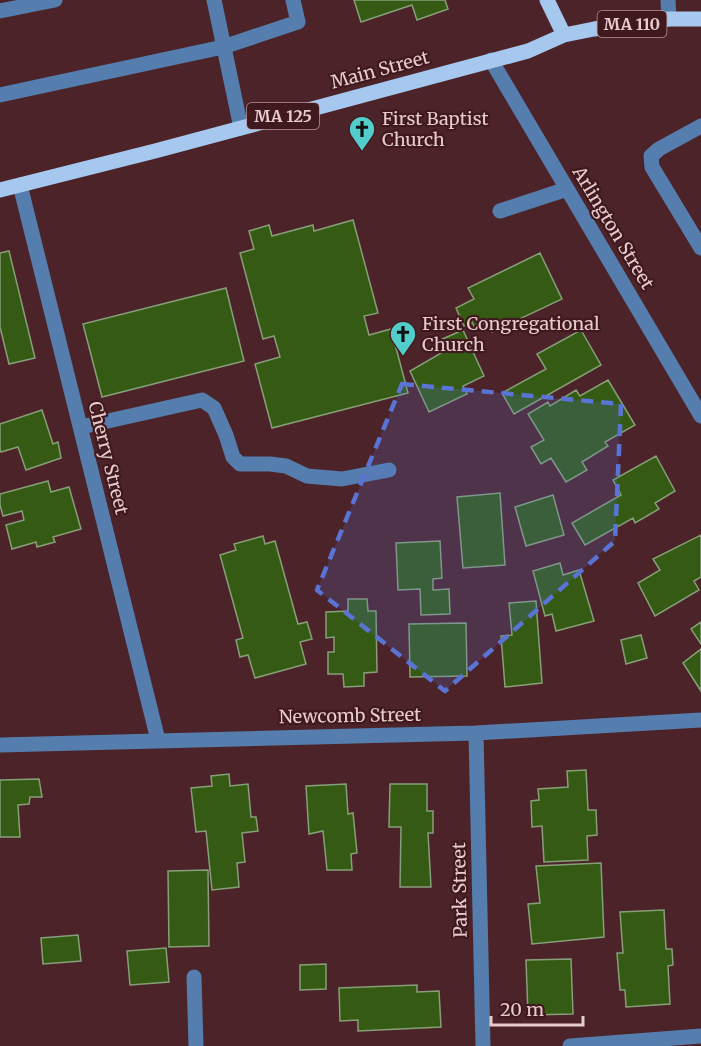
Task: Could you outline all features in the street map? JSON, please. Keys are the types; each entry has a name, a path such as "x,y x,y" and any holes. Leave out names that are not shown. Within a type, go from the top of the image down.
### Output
{"main road":[{"path":"547,0 564,35"},
{"name":"Main Street","path":"0,190 528,51 564,35 669,19 701,19"}],"street":[{"path":"0,11 55,0"},
{"path":"214,0 241,128"},
{"path":"0,95 223,47 298,22 293,0"},
{"path":"668,0 669,19"},
{"name":"Arlington Street","path":"491,60 698,405"},
{"path":"701,126 659,149 651,156 652,167 701,248"},
{"name":"Cherry Street","path":"20,185 158,740"},
{"path":"500,211 567,189"},
{"path":"81,427 202,400 214,408 233,457 240,464 286,466 307,476 342,479 389,470"},
{"name":"Newcomb Street","path":"0,745 476,733 701,720"},
{"name":"Park Street","path":"476,733 483,1046"},
{"path":"194,977 196,1046"},
{"path":"570,1046 701,1036"}],"highlighted area":[{"path":"402,384 621,404 615,541 445,691 317,590"}],"building":[{"path":"354,0 445,0 448,9 417,20 412,5 361,22"},
{"path":"353,220 378,313 364,316 369,335 391,329 408,393 272,428 255,364 280,357 274,336 263,339 240,253 254,249 249,231 269,225 272,236 313,225 314,231"},
{"path":"9,251 35,358 9,364 0,327 0,253"},
{"path":"540,253 562,299 492,332 487,322 475,328 472,322 464,326 456,308 474,299 468,288"},
{"path":"226,288 244,361 102,397 83,324"},
{"path":"463,330 484,376 463,386 467,394 429,412 410,371 443,352 438,341"},
{"path":"581,330 601,365 514,414 502,393 546,369 537,354"},
{"path":"608,380 635,425 605,442 608,446 582,462 587,470 566,482 551,458 541,464 531,447 544,440 528,414 548,402 550,406 576,390 580,396"},
{"path":"42,410 53,444 58,442 61,458 26,470 18,447 1,452 0,424"},
{"path":"656,456 675,491 655,503 659,509 635,523 633,518 585,545 572,523 621,495 613,480"},
{"path":"48,481 51,492 69,487 81,529 53,537 55,542 37,547 36,542 12,549 6,525 24,520 22,511 3,516 0,494"},
{"path":"500,493 505,565 463,568 457,497"},
{"path":"553,495 564,535 526,546 515,507"},
{"path":"701,535 701,577 694,581 699,590 655,616 638,583 660,570 653,559"},
{"path":"263,536 265,544 275,541 298,624 307,622 312,639 300,642 306,664 255,678 248,655 240,657 236,640 243,638 220,555 236,550 234,544"},
{"path":"440,541 442,578 433,579 433,590 449,589 450,614 421,615 420,589 398,590 396,543"},
{"path":"560,563 563,575 579,570 594,621 556,631 552,614 545,616 533,571"},
{"path":"348,599 367,599 368,611 376,611 377,672 364,673 364,686 344,687 343,674 328,674 328,652 334,652 334,637 326,638 326,612 348,611"},
{"path":"536,601 542,683 505,687 501,636 512,635 509,603"},
{"path":"701,622 701,644 691,629"},
{"path":"466,623 467,676 410,677 409,624"},
{"path":"641,635 647,658 626,664 621,640"},
{"path":"701,649 701,691 683,663"},
{"path":"586,770 588,810 596,810 597,835 587,836 588,860 544,862 542,826 532,827 531,801 539,800 538,789 568,787 567,771"},
{"path":"229,774 230,786 248,784 251,817 256,817 258,831 242,833 245,862 237,863 239,887 212,890 206,831 196,832 191,788 212,786 211,776"},
{"path":"39,779 42,797 30,797 29,804 18,805 20,837 0,837 0,780"},
{"path":"346,784 348,814 353,813 357,853 351,854 352,870 327,870 323,831 309,834 306,786"},
{"path":"390,784 427,784 427,811 433,811 433,833 428,833 431,887 400,887 401,827 389,827"},
{"path":"601,863 604,937 532,944 528,904 540,903 536,866"},
{"path":"208,870 209,946 169,947 168,871"},
{"path":"664,910 666,949 672,949 673,965 668,966 670,1004 626,1007 625,990 620,990 617,953 623,953 620,912"},
{"path":"78,935 81,961 43,964 41,938"},
{"path":"166,948 169,982 130,985 127,951"},
{"path":"571,959 573,1014 528,1015 526,960"},
{"path":"326,964 326,989 300,990 300,965"},
{"path":"417,985 417,992 439,991 441,1027 358,1031 358,1020 340,1021 339,988"}],"place":[{"name":"First Baptist Church","path":"362,152"},
{"name":"First Congregational Church","path":"403,357"}]}
